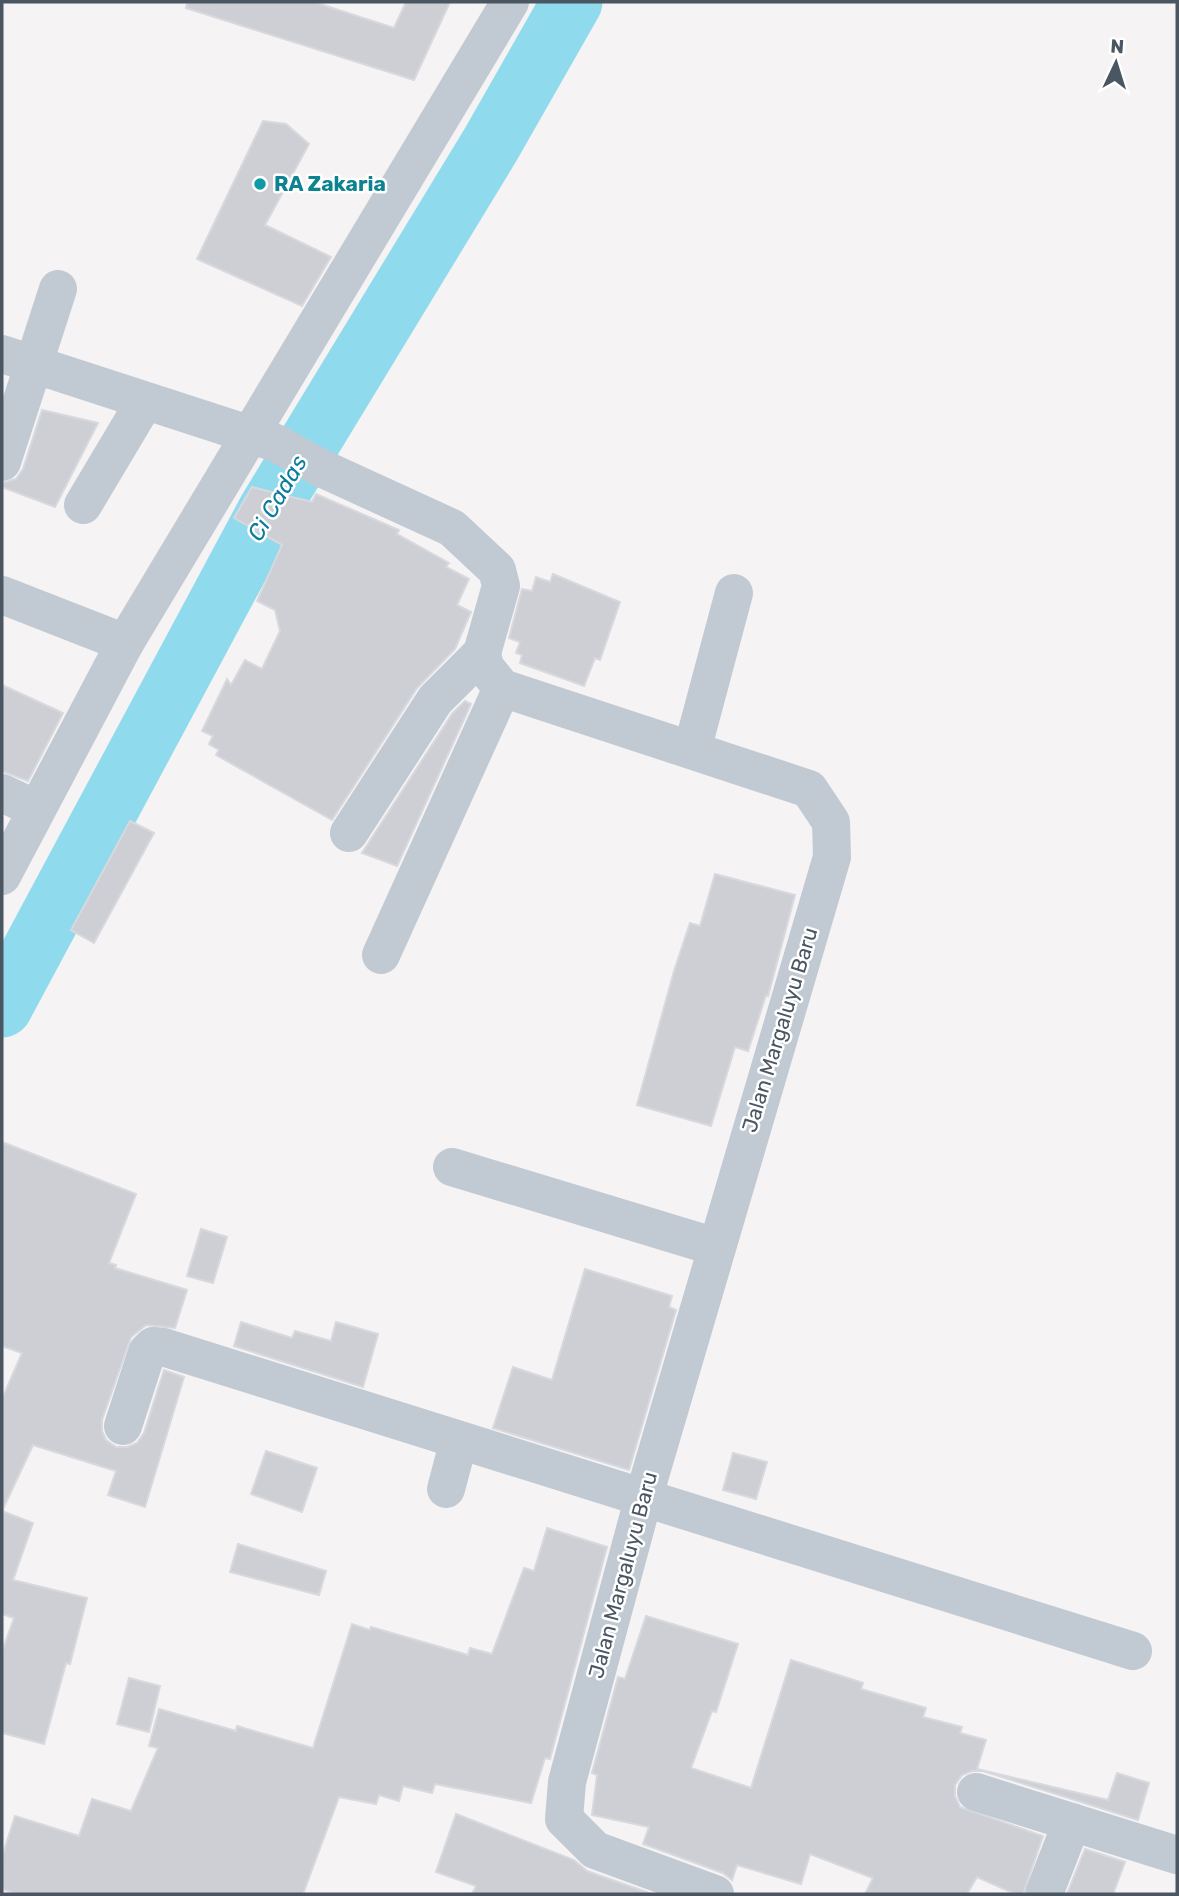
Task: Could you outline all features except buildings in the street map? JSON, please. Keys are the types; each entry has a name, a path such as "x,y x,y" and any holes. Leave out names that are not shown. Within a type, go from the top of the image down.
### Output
{"street":[{"path":"2,876 125,643 263,439 510,2"},
{"path":"2,461 18,360 58,289"},
{"path":"18,360 263,439 452,528 497,570 501,586 482,653 485,667 502,688 381,955"},
{"path":"83,505 145,401"},
{"path":"692,750 734,593"},
{"path":"2,595 125,643"},
{"path":"349,833 435,700 482,653"},
{"name":"Jalan Margaluyu Baru","path":"502,688 809,789 831,822 831,857 644,1496 567,1782 564,1819 595,1850 715,1894"},
{"path":"2,793 36,809"},
{"path":"452,1167 716,1247"},
{"path":"123,1426 147,1352 153,1346 644,1496 1133,1651"},
{"path":"446,1489 459,1440"},
{"path":"976,1792 1177,1855"},
{"path":"1044,1894 1072,1822"}],"waterway":[{"name":"Ci Cadas","path":"2,1007 269,509 491,144 572,2"}],"place":[{"name":"RA Zakaria","path":"260,184"}]}
